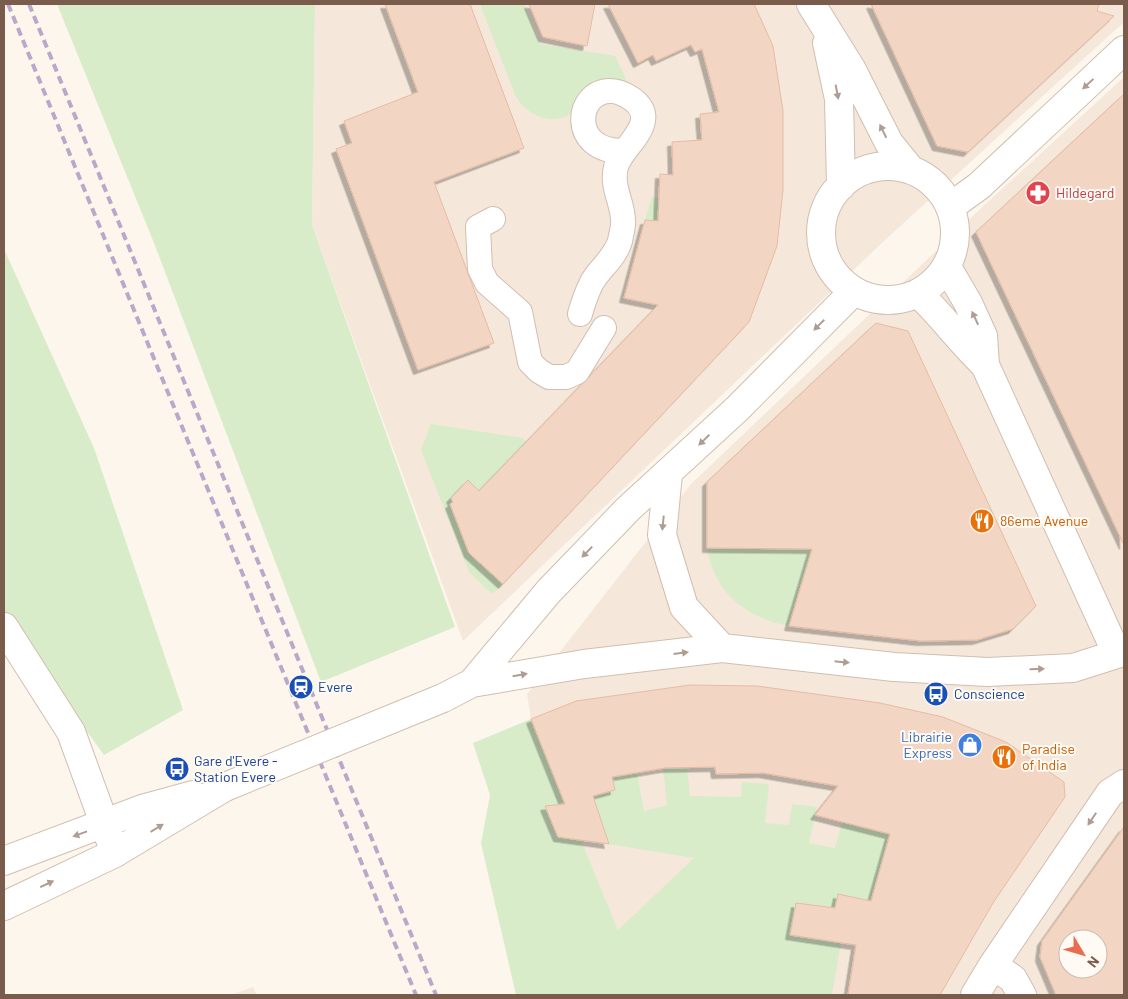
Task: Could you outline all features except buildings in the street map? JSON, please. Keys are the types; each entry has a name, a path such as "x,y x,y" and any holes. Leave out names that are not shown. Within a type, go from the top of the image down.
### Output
{"street":[{"path":"817,15 852,70 889,143 911,170 927,179 941,192 950,207 955,238 946,267 929,286 918,293 903,299 871,298 854,291 840,280 828,263 822,243 822,222 829,203 841,186 853,177 881,167 911,170"},
{"path":"817,15 839,99 841,186"},
{"path":"950,207 980,186 1124,50"},
{"path":"580,314 592,281 619,244 624,219 616,191 615,171 623,150"},
{"path":"493,219 478,227 480,269 488,283 520,312 530,362 539,371 549,377 566,377 577,372 604,328"},
{"path":"4,861 142,810 225,786 443,698 472,683 584,664 722,648 894,667 988,672 1072,668 1122,659 985,364 983,336 968,303 946,267"},
{"path":"472,683 550,591 628,509 668,474 854,291"},
{"path":"918,293 945,319 968,348 985,364"},
{"path":"668,474 662,535 678,589 684,607 722,648"},
{"path":"4,627 71,732 115,853"},
{"path":"975,995 993,965 1110,794 1124,784"},
{"path":"4,906 115,853 225,786"},
{"path":"993,965 1014,979 1022,995"}],"shaded area":[{"path":"315,4 1124,4 1124,22 884,241 463,641 312,225"},
{"path":"1124,77 1124,995 644,995 531,719 527,694 691,484 977,212"},
{"path":"253,987 257,995 231,995"}],"green space":[{"path":"57,4 315,4 312,225 455,627 321,682 154,243"},
{"path":"480,4 524,4 540,44 615,56 630,88 567,116 551,119 537,116 524,107 515,95"},
{"path":"652,197 708,200 707,226 645,220"},
{"path":"4,249 94,448 183,710 104,755 4,618"},
{"path":"431,424 523,438 527,443 479,491 468,481 451,498 453,502 450,504 503,584 492,594 469,572 421,450"},
{"path":"764,518 882,538 809,559 789,626 759,617 735,601 717,578 707,548 763,549"},
{"path":"531,719 618,930 694,858 609,844 593,796 615,790 612,776 637,773 644,811 667,805 663,768 687,767 690,796 741,797 742,782 769,784 765,823 789,825 792,804 817,807 809,843 835,848 842,822 899,802 875,885 882,916 838,895 835,908 796,903 790,935 841,942 832,995 516,995 481,843 490,795 473,743"}],"railway":[{"path":"8,4 416,995"},
{"path":"29,4 436,995"}],"place":[{"name":"Hildegard","path":"1038,193"},
{"name":"86eme Avenue","path":"982,521"},
{"name":"Evere","path":"301,687"},
{"name":"Conscience","path":"936,694"},
{"name":"Librairie Express","path":"970,745"},
{"name":"Paradise of India","path":"1004,757"},
{"name":"Gare d'Evere - Station Evere","path":"177,769"}]}
